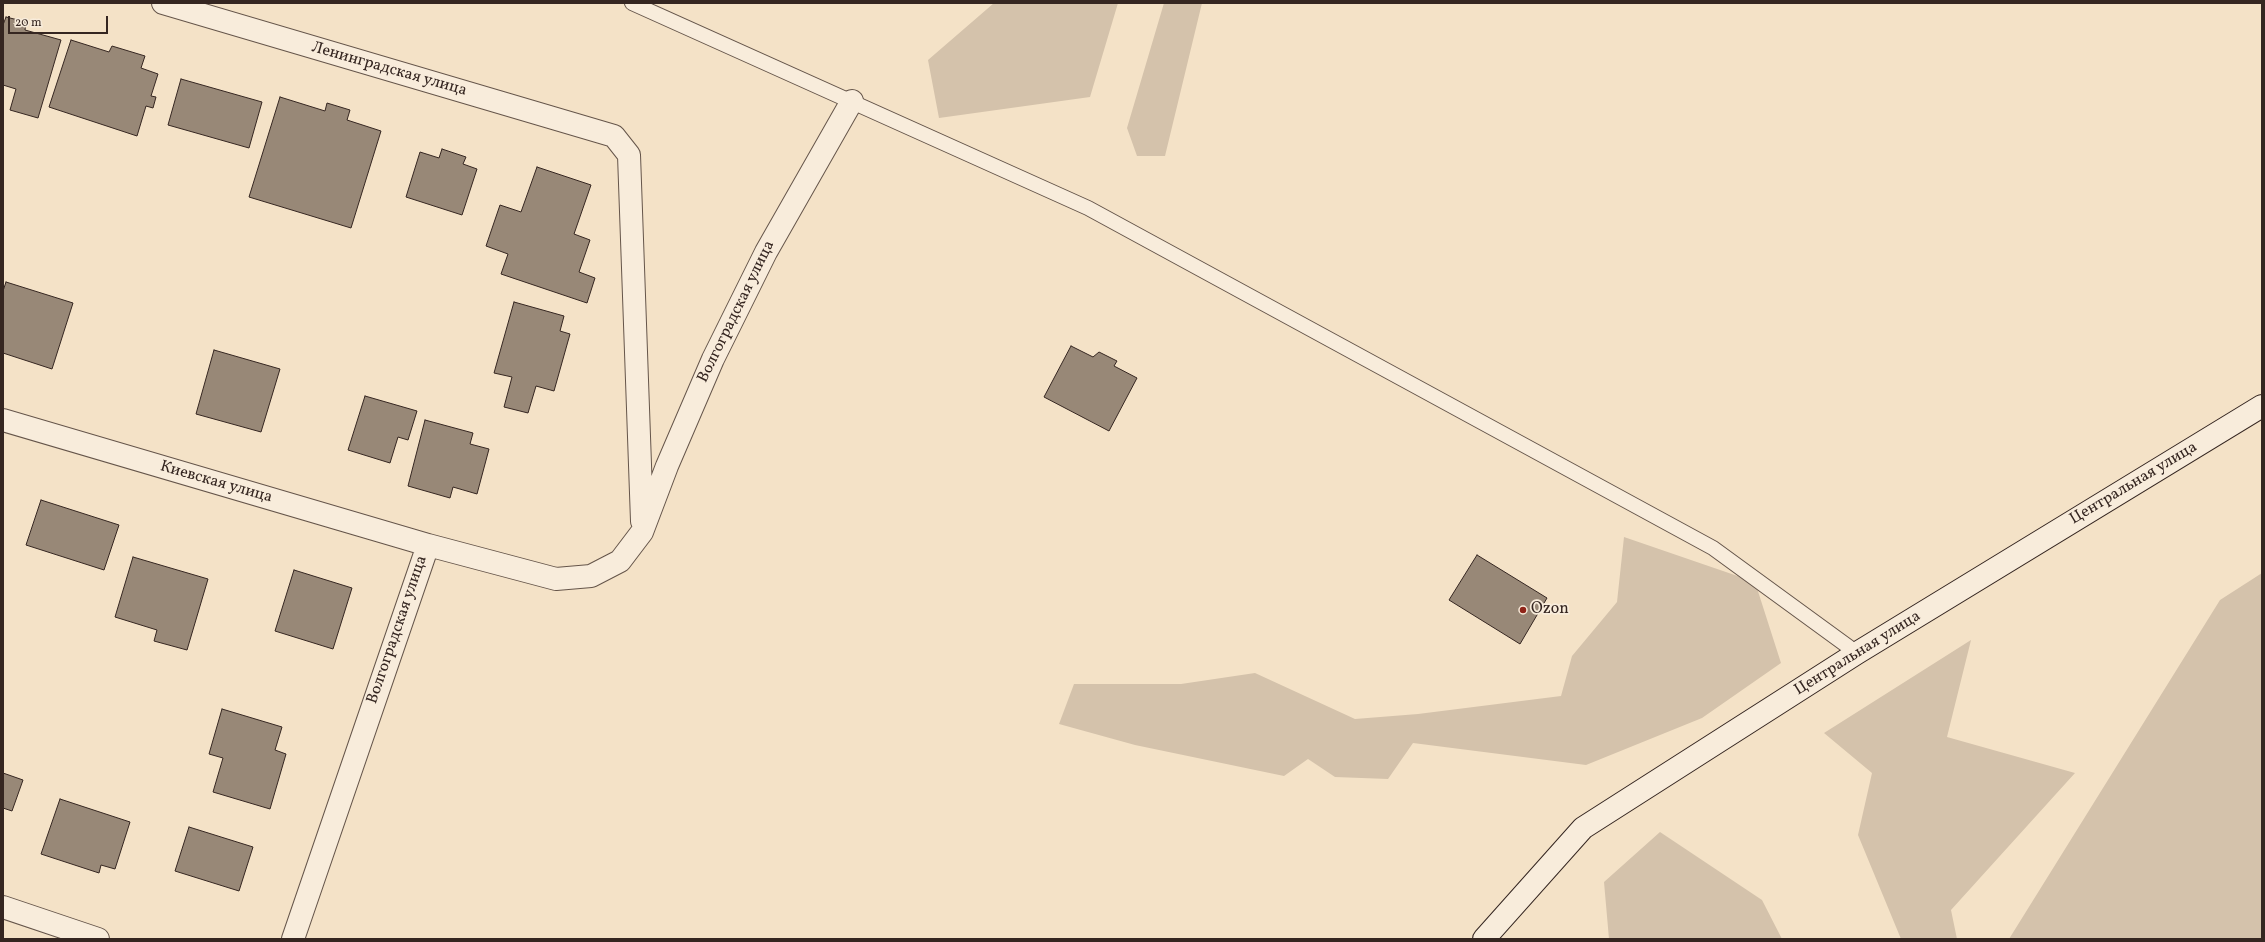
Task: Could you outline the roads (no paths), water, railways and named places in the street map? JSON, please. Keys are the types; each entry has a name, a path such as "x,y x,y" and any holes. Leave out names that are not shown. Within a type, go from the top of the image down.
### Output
{"street":[{"name":"Ленинградская улица","path":"163,3 614,136 629,155 642,532"},
{"name":"Волгоградская улица","path":"293,939 428,545 556,579 591,576 620,561 642,532 667,466 712,359 766,252 852,102"},
{"name":"Центральная улица","path":"1484,939 1583,828 1857,653 2262,406"},
{"name":"Киевская улица","path":"3,420 428,545"},
{"path":"3,907 98,939"}],"lane":[{"path":"632,3 1088,208 1713,548 1857,653"}],"place":[{"name":"Ozon","path":"1523,610"}]}
